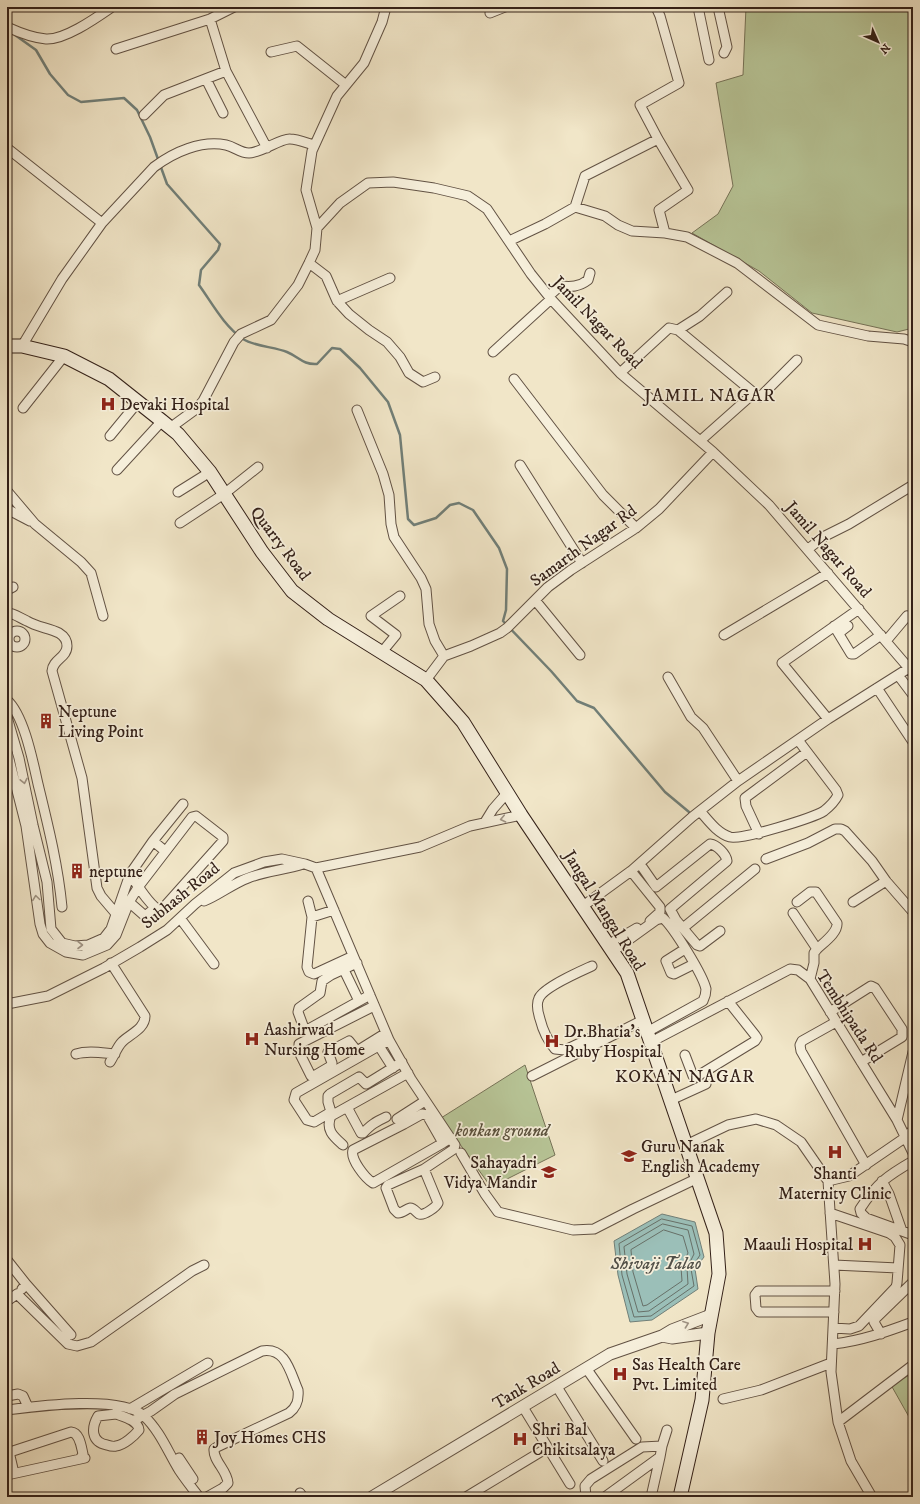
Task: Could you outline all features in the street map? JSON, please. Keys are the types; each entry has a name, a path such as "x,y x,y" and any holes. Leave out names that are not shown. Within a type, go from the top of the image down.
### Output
{"main road":[{"name":"Quarry Road","path":"7,346 22,346 64,356 109,379 178,434 210,472 262,552 292,591 328,619 426,680 463,722 507,793"},
{"name":"Jangal Mangal Road","path":"507,793 627,973 716,1233 719,1274 708,1333 702,1400 680,1497"}],"street":[{"path":"7,26 39,38 59,38 88,23 112,7"},
{"path":"116,49 210,19 234,7"},
{"path":"117,470 166,424 196,409 203,401 234,342 241,334 271,320 298,285 315,250 317,228 306,190 314,145 337,96 364,63 382,22 386,7"},
{"path":"490,13 506,7"},
{"path":"656,7 660,16 679,83 640,105 688,190 659,210 665,233"},
{"path":"698,7 709,60"},
{"path":"718,7 727,47 724,53"},
{"path":"210,19 226,71 267,148"},
{"path":"271,52 297,46 346,85"},
{"path":"144,115 164,95 226,71"},
{"path":"206,79 223,113"},
{"path":"22,346 62,279 102,223 158,164 178,151 207,144 227,145 240,152 251,153 267,148 289,138 314,145"},
{"path":"509,241 545,224 575,207 585,176 658,138"},
{"path":"7,148 102,223"},
{"name":"Jamil Nagar Road","path":"317,228 340,203 368,183 393,182 434,188 468,196 487,209 531,274 550,297 620,373 713,452 769,505 883,638 911,667"},
{"path":"575,207 605,216 618,225 632,230 687,237 737,263 818,325 868,336 904,339 913,342"},
{"path":"309,263 326,276 337,301 348,314 368,330 388,342 410,373 423,382 435,377"},
{"path":"493,352 560,286 572,287 582,285 588,280 590,273"},
{"path":"337,301 390,278"},
{"path":"678,330 700,316 727,292"},
{"path":"620,373 668,328 678,330 760,397 797,360"},
{"path":"23,408 64,356"},
{"path":"514,379 603,495 636,528"},
{"path":"700,441 754,393"},
{"path":"110,436 138,402"},
{"path":"357,410 383,474 389,496 391,524 394,537 421,578 426,589 429,624 435,641 444,656 426,680"},
{"name":"Samarth Nagar Rd","path":"444,656 500,634 509,627 548,587 636,528 659,509 713,452"},
{"path":"520,465 582,564"},
{"path":"180,523 224,494 258,467"},
{"path":"178,492 210,472"},
{"path":"808,549 825,536 849,524 913,485"},
{"path":"7,491 35,524 81,562 91,574 103,616"},
{"path":"7,509 35,524"},
{"path":"724,635 828,573"},
{"path":"382,652 396,635 371,616 400,596"},
{"path":"535,600 580,655"},
{"path":"828,719 782,663 836,630 859,609"},
{"path":"7,613 17,615 28,622 60,634 66,640 66,652 52,665 52,671 82,778 97,888 101,896 119,917"},
{"path":"836,630 851,654 854,654 883,638 907,616 913,620"},
{"path":"836,630 848,626"},
{"path":"8,640 12,632 22,632 28,636"},
{"path":"583,906 640,864 700,811 738,781 828,719 911,667"},
{"path":"898,675 913,695"},
{"path":"668,677 691,717 703,728 738,781"},
{"path":"879,687 913,734"},
{"path":"879,687 913,742"},
{"path":"7,700 20,720 32,756 48,824 59,880 62,907"},
{"path":"7,717 14,759 30,826 47,882 51,929 62,943 75,946 88,945 104,938 139,886 165,850 192,817 196,816 223,837 223,841 160,910 155,908 139,886 130,874"},
{"path":"700,811 722,834 732,837 758,834 823,812 838,795 836,790 798,740"},
{"path":"7,751 14,759"},
{"path":"758,834 746,806 745,798 807,752"},
{"path":"14,759 32,756"},
{"path":"485,822 493,809 507,793"},
{"path":"30,826 38,915 43,934 50,943 66,952 83,955 107,945 116,935 130,874 153,841 183,804"},
{"path":"424,1169 438,1203 436,1206 422,1214 418,1214 410,1208 400,1213 398,1212 394,1209 386,1188 388,1185 424,1169 454,1149 455,1145 408,1073 388,1037 316,868 420,847 470,826 485,822 499,821 521,815"},
{"path":"30,826 48,824"},
{"path":"766,859 835,829 841,829 845,831 872,861 886,881 913,912"},
{"path":"153,841 165,850"},
{"path":"640,864 656,888 710,844 715,844 726,857 727,861 670,909 672,915 697,946 700,946 720,931"},
{"name":"Subhash Road","path":"7,1004 48,996 111,963 167,930 195,904 234,873 252,866 282,859 316,868"},
{"path":"683,928 755,869"},
{"path":"611,948 649,922 660,912 660,906 658,903 631,871"},
{"path":"47,882 59,880"},
{"path":"853,902 886,881"},
{"path":"797,902 810,892 816,892 837,923 837,928 834,932 816,949 814,953 814,963 810,979"},
{"path":"308,901 312,917 307,967 309,972 314,974 355,960"},
{"path":"129,902 144,916 155,908"},
{"path":"312,917 334,910"},
{"path":"38,915 50,912"},
{"path":"793,913 816,949"},
{"path":"180,918 214,964"},
{"path":"592,966 546,990 539,998 538,1010 542,1029 555,1049 565,1050 599,1038 647,1031 703,1001 706,996 705,988 694,964 670,924 663,918 656,920 611,948"},
{"path":"685,949 666,961 672,973 674,974 694,964"},
{"path":"355,960 344,970 331,975 322,981 320,993 299,1008 298,1012 305,1031 370,996"},
{"path":"76,1054 80,1052 100,1052 113,1058 121,1043 140,1028 145,1022 145,1016 111,963"},
{"name":"Tembhipada Rd","path":"647,1031 728,1001 790,969 798,970 810,979 897,1120"},
{"path":"344,970 359,1001"},
{"path":"830,1012 871,986 875,988 902,1029 902,1037 861,1062"},
{"path":"685,1055 693,1076 696,1077 755,1041 757,1038 755,1035 728,1001"},
{"path":"374,1006 299,1044 299,1052 311,1076 314,1076 332,1064 327,1054 348,1041 357,1051 388,1037"},
{"path":"836,1022 802,1041 800,1045 800,1052 866,1165"},
{"path":"532,1076 599,1038 606,1031"},
{"path":"388,1037 379,1046 296,1092 294,1100 307,1120 314,1122 331,1112 327,1100 330,1094 359,1077 366,1084 402,1062"},
{"path":"379,1046 393,1068"},
{"path":"913,1052 897,1120 913,1153"},
{"path":"343,1145 332,1135 328,1122 331,1116 408,1073"},
{"path":"671,1100 706,1084"},
{"path":"397,1119 425,1100"},
{"path":"347,1107 361,1133 377,1121 386,1118"},
{"path":"443,1143 427,1115 422,1114 353,1150 352,1154 353,1158 366,1177 373,1183 443,1143 451,1138"},
{"path":"686,1145 728,1125 756,1120 776,1125 801,1142 828,1181 835,1291 831,1372 838,1422 851,1461 872,1497"},
{"path":"828,1181 849,1176 906,1137 913,1130"},
{"path":"461,1153 485,1194 498,1212 573,1230 594,1229 632,1209 698,1178"},
{"path":"913,1161 877,1185 860,1209 861,1213 866,1218 913,1235"},
{"path":"882,1181 889,1194 902,1231"},
{"path":"830,1213 889,1233 895,1237 900,1244 896,1287 859,1326 850,1328 833,1328"},
{"path":"7,1260 71,1335"},
{"path":"17,1294 68,1344 77,1346 92,1342 192,1271 204,1265"},
{"path":"834,1265 898,1268"},
{"path":"881,1334 874,1322 876,1318 913,1282"},
{"path":"7,1301 17,1294 26,1284"},
{"path":"834,1312 759,1312 756,1308 755,1295 758,1291 835,1291"},
{"path":"662,1336 672,1330 711,1315"},
{"path":"832,1344 852,1342 881,1334 913,1322"},
{"name":"Tank Road","path":"372,1497 610,1354 662,1336 672,1338 708,1333"},
{"path":"133,1421 175,1394 262,1351 268,1350 277,1352 284,1359 298,1390 295,1409 217,1446 214,1449 214,1454 227,1477 228,1482 223,1488 207,1497"},
{"path":"115,1411 133,1421 138,1426 139,1430 118,1446 113,1447 101,1444 96,1439 94,1434 96,1419 115,1411 208,1363"},
{"path":"723,1400 761,1390 831,1363"},
{"path":"838,1422 913,1365"},
{"path":"586,1368 636,1439"},
{"path":"557,1387 603,1461"},
{"path":"7,1396 18,1394 23,1396 28,1407"},
{"path":"7,1410 53,1404 143,1415 156,1429 179,1470 199,1497"},
{"path":"523,1407 570,1484"},
{"path":"651,1497 662,1446 668,1430"},
{"path":"71,1432 74,1432 78,1436 82,1458 10,1474 10,1453 13,1451 71,1432"},
{"path":"586,1497 584,1486 591,1480 642,1447 662,1446"},
{"path":"466,1497 547,1448"},
{"path":"605,1497 660,1457"},
{"path":"179,1458 204,1497"}],"green space":[{"path":"746,7 913,7 913,328 897,332 812,313 759,271 692,233 718,214 733,186 716,83 743,75"},
{"name":"konkan ground","path":"525,1065 555,1155 491,1187 441,1118"},
{"path":"913,1373 913,1424 891,1385"}],"water":[{"name":"Shivaji Talao","path":"662,1214 695,1222 704,1257 695,1269 698,1289 652,1320 630,1322 618,1275 614,1241"}],"waterway":[{"path":"15,35 36,50 50,74 68,95 81,102 124,98 137,110 150,137 167,184 220,244 218,250 201,270 199,285 224,321 243,339 258,345 287,352 308,363 317,364 332,348 340,349 360,368 388,402 400,435 408,519 414,525 436,518 450,505 459,503 473,510 499,548 507,569 506,610 503,621 551,671 577,701 594,708 665,792 689,812"}],"place":[{"name":"Devaki Hospital","path":"108,404"},
{"name":"Neptune Living Point","path":"46,721"},
{"name":"neptune","path":"77,871"},
{"name":"Aashirwad Nursing Home","path":"252,1039"},
{"name":"Dr.Bhatia's Ruby Hospital","path":"552,1041"},
{"name":"Shanti Maternity Clinic","path":"835,1152"},
{"name":"Guru Nanak English Academy","path":"629,1156"},
{"name":"Sahayadri Vidya Mandir","path":"549,1172"},
{"name":"Maauli Hospital","path":"865,1244"},
{"name":"Sas Health Care Pvt. Limited","path":"620,1374"},
{"name":"Joy Homes CHS","path":"202,1437"},
{"name":"Shri Bal Chikitsalaya","path":"520,1439"}],"district":[{"name":"JAMIL NAGAR","path":"710,395"},
{"name":"KOKAN NAGAR","path":"685,1076"}]}
